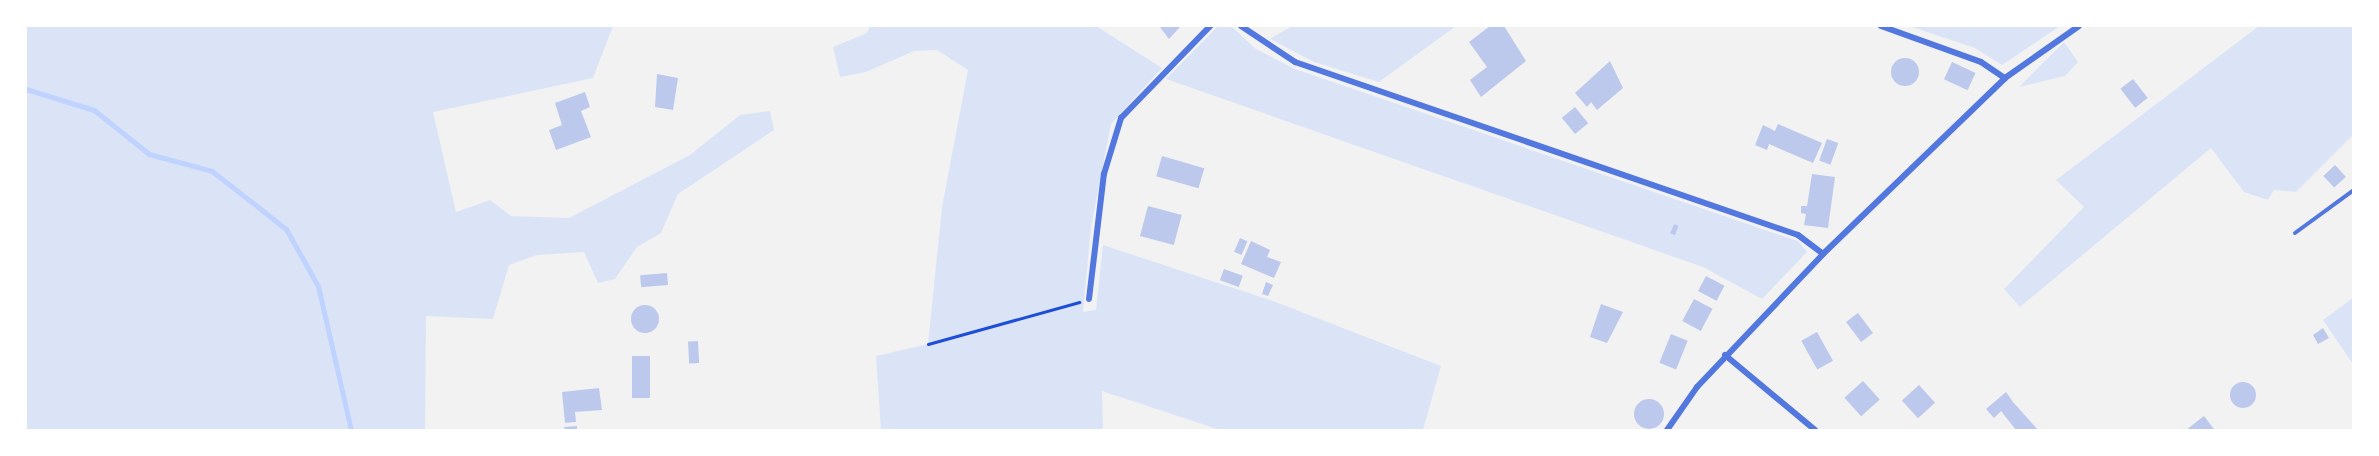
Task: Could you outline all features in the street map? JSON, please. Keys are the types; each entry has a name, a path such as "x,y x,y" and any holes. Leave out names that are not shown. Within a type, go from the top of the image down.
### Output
{"street":[{"path":"1089,299 1104,174 1121,118 1210,26"},
{"path":"1241,26 1295,62 1798,235 1823,254"},
{"path":"1881,26 1982,62 2005,78"},
{"path":"1666,430 1725,355 1823,254 2005,78 2079,26"},
{"path":"1725,355 1815,430"}],"lane":[{"path":"2295,233 2354,190"}],"path":[{"path":"928,344 1089,299"}],"shaded area":[{"path":"26,26 613,26 593,78 433,112 456,212 490,200 511,216 569,218 690,155 740,115 770,111 774,130 678,194 661,233 637,247 615,279 598,283 584,252 537,255 509,265 493,319 426,316 425,430 26,430"},
{"path":"870,26 1096,26 1162,68 1111,124 1091,227 1083,312 1096,310 1103,245 1273,301 1441,366 1423,430 1220,430 1102,391 1103,430 881,430 876,356 928,344 942,207 968,70 937,50 914,51 866,72 840,77 833,47 867,33"},
{"path":"1231,26 1256,49 1295,69 1798,241 1807,252 1762,299 1703,267 1166,79 1217,27"},
{"path":"1292,26 1456,26 1379,82 1314,62 1270,39"},
{"path":"1909,26 2060,26 2002,65 1975,48"},
{"path":"2259,26 2353,26 2353,135 2296,192 2274,190 2268,200 2244,192 2211,148 2020,307 2004,289 2084,207 2056,180"},
{"path":"2064,42 2078,62 2065,76 2019,87"},
{"path":"2353,298 2353,364 2323,320"}],"building":[{"path":"1159,26 1181,26 1169,39"},
{"path":"1490,26 1504,26 1526,61 1481,97 1470,80 1487,67 1469,42"},
{"path":"1905,58 1915,62 1919,72 1915,82 1905,86 1895,82 1891,72 1895,62"},
{"path":"1610,61 1623,88 1597,110 1591,102 1587,107 1575,93"},
{"path":"1952,62 1976,73 1968,90 1944,79"},
{"path":"657,74 678,78 673,110 655,107"},
{"path":"2133,79 2148,98 2135,108 2120,89"},
{"path":"585,92 590,107 581,111 591,137 556,150 549,130 562,125 555,103"},
{"path":"1575,107 1588,123 1575,134 1562,118"},
{"path":"1778,124 1822,143 1813,163 1769,144 1767,150 1755,145 1763,125 1775,131"},
{"path":"1827,139 1838,143 1830,165 1819,161"},
{"path":"1162,156 1204,168 1199,188 1156,176"},
{"path":"2335,165 2346,177 2334,188 2323,176"},
{"path":"1812,174 1835,177 1828,228 1804,225 1806,214 1801,213 1801,206 1807,206"},
{"path":"1148,206 1182,215 1174,245 1140,236"},
{"path":"1674,224 1679,226 1675,235 1670,233"},
{"path":"1240,238 1247,241 1242,255 1234,252"},
{"path":"1251,241 1270,250 1267,257 1281,262 1274,278 1241,264"},
{"path":"1224,269 1243,276 1239,287 1220,280"},
{"path":"667,273 668,285 641,287 640,275"},
{"path":"1706,276 1725,286 1717,301 1698,291"},
{"path":"1266,282 1273,285 1268,296 1262,294"},
{"path":"1694,299 1713,309 1701,331 1682,321"},
{"path":"1601,304 1623,312 1607,343 1590,337"},
{"path":"645,305 655,309 659,319 655,329 645,333 635,329 631,319 635,309"},
{"path":"1858,313 1873,333 1861,342 1846,322"},
{"path":"2323,328 2329,338 2318,344 2313,335"},
{"path":"1817,332 1833,361 1817,370 1801,341"},
{"path":"1671,334 1688,341 1676,369 1659,363"},
{"path":"698,341 699,363 689,363 688,342"},
{"path":"632,356 650,356 650,398 632,398"},
{"path":"1863,381 1880,400 1861,416 1844,398"},
{"path":"2243,382 2252,386 2256,395 2252,404 2243,408 2234,404 2230,395 2234,386"},
{"path":"1919,385 1935,403 1918,418 1902,400"},
{"path":"599,388 602,410 575,412 576,422 565,423 562,392"},
{"path":"2006,392 2038,430 2016,430 2001,411 1994,418 1986,409"},
{"path":"1649,399 1660,403 1664,414 1660,425 1649,429 1638,425 1634,414 1638,403"},
{"path":"2204,416 2214,429 2186,430"},
{"path":"577,426 577,430 565,430 564,427"}],"waterway":[{"path":"26,89 94,110 149,154 212,171 286,229 318,286 351,430"}]}
